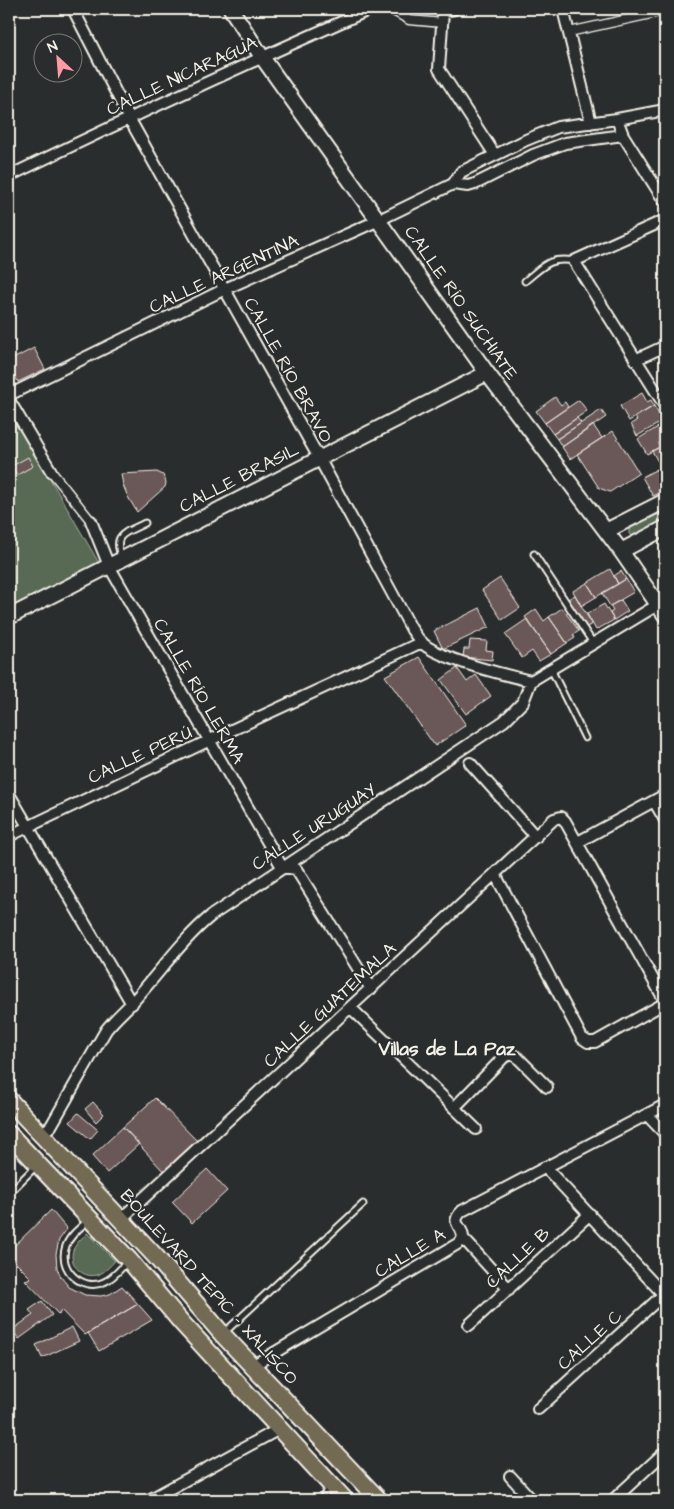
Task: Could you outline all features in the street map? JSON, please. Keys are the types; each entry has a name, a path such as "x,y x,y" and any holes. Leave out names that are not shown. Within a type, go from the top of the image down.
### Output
{"main road":[{"name":"CALLE RÍO SUCHIATE","path":"231,9 262,56 487,373 621,551 662,609"},
{"name":"CALLE BRASIL","path":"9,617 487,373"},
{"path":"606,531 665,501"},
{"path":"621,551 665,528"},
{"name":"BOULEVARD TEPIC - XALISCO","path":"9,1100 156,1257 252,1366 379,1500"},
{"path":"9,1116 21,1128 40,1134"},
{"path":"9,1134 129,1260 182,1323 345,1500"},
{"path":"90,1220 108,1216 113,1219 142,1253 156,1257"},
{"path":"182,1323 192,1320 196,1322 239,1361 252,1366"},
{"path":"279,1429 293,1429 318,1455 342,1460"}],"street":[{"name":"CALLE RÍO BRAVO","path":"73,9 129,118 319,458 412,630 422,642 432,649 453,658 531,681"},
{"name":"CALLE NICARAGUA","path":"9,176 262,56 371,9"},
{"path":"390,9 410,20 443,23"},
{"path":"454,9 443,11 439,69 496,155"},
{"path":"563,9 592,123"},
{"path":"569,32 665,11"},
{"path":"623,135 565,143 475,184 468,186 453,184 461,172 526,140 558,127 665,110"},
{"path":"617,119 623,135 665,202"},
{"name":"CALLE ARGENTINA","path":"9,395 225,289 379,220 453,184"},
{"path":"665,220 574,261 665,406"},
{"path":"636,360 665,346"},
{"name":"CALLE RÍO LERMA","path":"9,400 51,471 91,521 109,566 282,867"},
{"path":"531,681 593,643 662,609"},
{"name":"CALLE PERÚ","path":"9,836 208,740 422,642"},
{"name":"CALLE URUGUAY","path":"40,1134 51,1126 115,1017 132,1004 198,926 282,867 504,721 523,702 531,681"},
{"path":"470,764 536,837"},
{"path":"9,794 132,1004"},
{"path":"495,874 582,1038 588,1042 595,1042 665,1002 578,842 665,795"},
{"path":"654,801 665,820"},
{"name":"CALLE GUATEMALA","path":"121,1220 554,819 561,817 578,842"},
{"path":"282,867 296,869 371,989"},
{"path":"351,1008 476,1129"},
{"path":"454,1108 504,1057 510,1054 517,1057 547,1087"},
{"name":"CALLE A","path":"252,1366 459,1243 463,1238 463,1233 456,1223 458,1215 462,1211 665,1105"},
{"path":"647,1115 665,1134"},
{"path":"545,1167 665,1295"},
{"name":"CALLE B","path":"469,1325 590,1214"},
{"path":"463,1238 509,1289"},
{"name":"CALLE C","path":"538,1410 665,1295"},
{"path":"149,1500 279,1429"},
{"path":"613,1500 665,1452"},
{"path":"510,1476 532,1500"}],"lane":[{"path":"525,281 550,261 559,259 574,261"},
{"path":"122,559 117,547 118,539 121,535 145,523"},
{"path":"534,554 593,643"},
{"path":"551,668 585,738"},
{"path":"9,1193 37,1165"},
{"path":"223,1334 363,1204"},
{"path":"90,1220 71,1237 66,1246 64,1255 65,1265 70,1273 77,1280 86,1284 105,1282 129,1260"},
{"path":"322,1500 329,1484"}],"green space":[{"path":"9,408 99,563 9,608"},
{"path":"665,511 665,520 632,536 629,534 631,528"},
{"path":"87,1233 115,1261 102,1273 94,1276 78,1270 72,1260 74,1248"}],"building":[{"path":"34,348 45,369 18,382 9,365 9,361"},
{"path":"642,393 647,402 651,400 654,406 629,421 620,406"},
{"path":"555,397 561,405 565,402 568,407 545,423 536,411"},
{"path":"579,400 587,411 553,434 545,423"},
{"path":"654,406 663,421 637,436 631,424 637,420 635,417"},
{"path":"601,410 606,417 562,447 557,439"},
{"path":"577,418 581,423 557,439 553,434"},
{"path":"593,425 602,438 570,459 562,447"},
{"path":"658,427 665,439 658,443 660,447 647,454 638,439"},
{"path":"613,431 639,473 610,492 599,488 577,454"},
{"path":"665,444 665,465 661,467 652,451"},
{"path":"28,457 33,466 17,475 12,466"},
{"path":"665,465 665,490 653,496 642,477"},
{"path":"157,472 163,475 166,483 165,487 137,512 128,497 121,474"},
{"path":"610,569 618,584 596,597 587,583"},
{"path":"621,571 626,579 618,584 614,576"},
{"path":"500,578 520,608 502,620 482,590"},
{"path":"626,579 634,592 610,606 602,593"},
{"path":"587,583 596,597 581,606 573,591"},
{"path":"575,595 592,624 585,628 568,599"},
{"path":"621,600 628,611 614,620 610,613 613,611 610,606"},
{"path":"604,604 614,620 596,630 587,614"},
{"path":"480,608 489,627 443,649 434,631"},
{"path":"562,608 579,631 573,635 575,638 567,643 549,617"},
{"path":"536,609 544,621 549,617 567,643 551,654 525,617"},
{"path":"527,619 551,654 539,661 532,651 522,658 505,634"},
{"path":"470,640 487,641 486,650 493,651 492,660 463,657 464,649 469,649"},
{"path":"419,657 466,725 435,746 385,676"},
{"path":"457,668 467,682 476,675 491,696 466,714 441,680"},
{"path":"155,1098 198,1142 164,1172 123,1127"},
{"path":"93,1102 104,1114 96,1122 85,1109"},
{"path":"78,1113 98,1130 90,1139 70,1122"},
{"path":"123,1127 139,1144 107,1173 92,1156"},
{"path":"207,1169 227,1191 192,1223 172,1202"},
{"path":"51,1210 67,1229 59,1240 56,1254 57,1268 69,1287 85,1295 101,1296 110,1294 122,1286 138,1304 85,1335 61,1310 59,1315 25,1280 31,1278 9,1256 9,1251"},
{"path":"42,1301 52,1315 19,1339 12,1330 33,1315 29,1310"},
{"path":"138,1304 152,1320 99,1351 88,1333"},
{"path":"72,1327 79,1341 42,1358 36,1345"}],"district":[{"name":"Villas de La Paz","path":"447,1049"}]}
